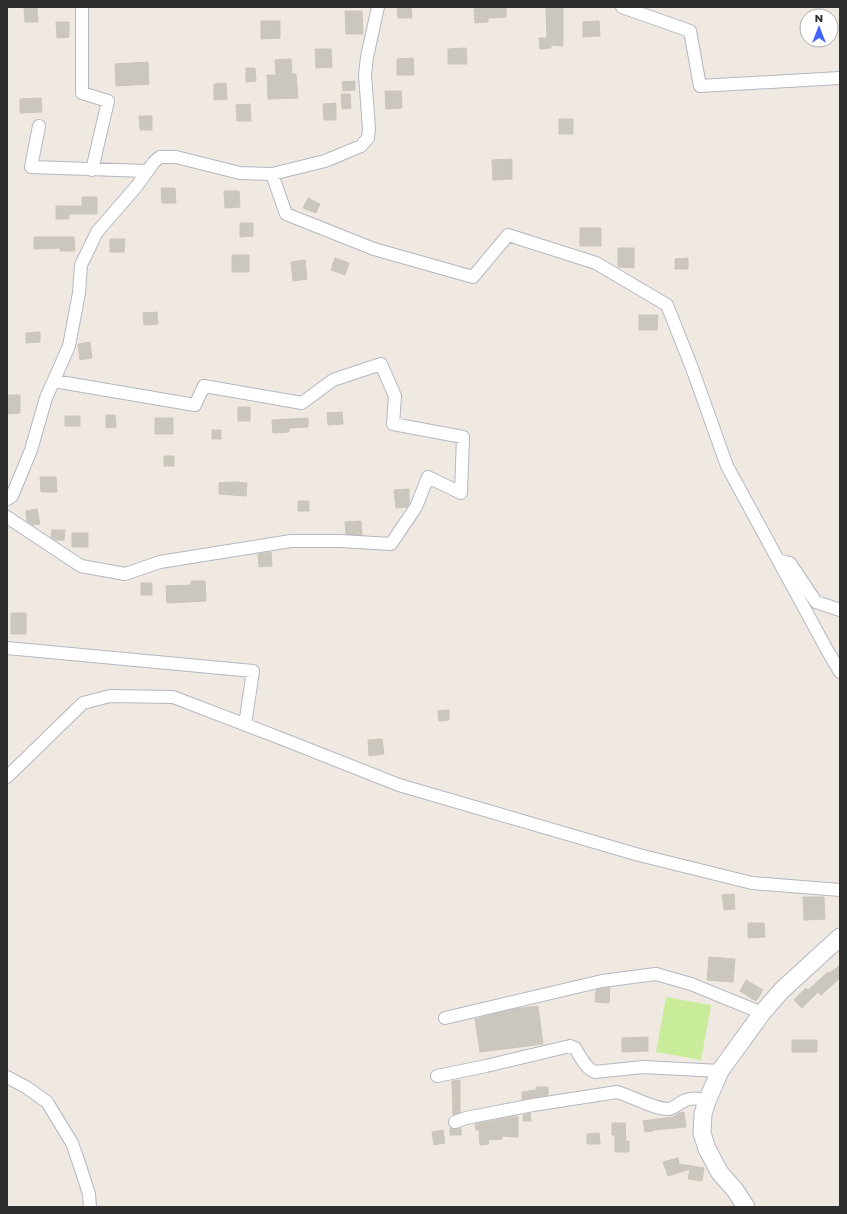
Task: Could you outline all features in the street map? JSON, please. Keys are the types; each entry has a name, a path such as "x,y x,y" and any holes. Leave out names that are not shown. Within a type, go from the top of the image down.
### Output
{"main road":[{"path":"746,1207 735,1190 720,1173 707,1149 702,1133 703,1114 707,1101 720,1071 762,1013 782,990 840,937"}],"street":[{"path":"82,7 82,93 108,101 92,170"},
{"path":"7,500 12,496 32,450 46,398 69,346 81,265 97,232 136,187 154,162 160,158 176,157 240,173 272,174 325,161 361,146 368,138 370,129 365,75 367,57 378,7"},
{"path":"622,7 690,31 700,86 840,78"},
{"path":"39,126 30,167 147,171"},
{"path":"272,174 286,214 374,249 473,277 508,235 596,263 667,305 692,368 727,466 840,672"},
{"path":"7,517 81,566 125,574 160,562 291,541 340,541 391,544 416,507 428,477 461,493 463,437 393,424 395,396 381,364 332,380 302,403 204,386 195,405 54,381"},
{"path":"778,560 790,563 816,602 840,610"},
{"path":"7,648 253,671 245,725"},
{"path":"7,778 83,703 110,696 173,697 399,785 639,855 752,883 840,890"},
{"path":"445,1018 602,981 656,974 691,984 762,1013"},
{"path":"437,1076 570,1046 576,1048 585,1064 590,1070 595,1072 642,1067 720,1071"},
{"path":"7,1077 26,1086 47,1102 72,1143 87,1188 90,1207"},
{"path":"455,1122 466,1118 496,1112 617,1092 658,1108 668,1109 675,1107 689,1099 698,1098 707,1101"}],"green space":[{"path":"666,997 711,1005 701,1060 656,1052"}],"building":[{"path":"24,7 37,7 38,22 25,22"},
{"path":"397,7 411,7 412,18 398,18"},
{"path":"506,7 506,17 488,18 488,22 475,23 474,9"},
{"path":"546,7 563,7 563,46 551,45 551,48 540,49 539,38 547,38"},
{"path":"345,11 362,11 363,34 346,34"},
{"path":"261,21 280,21 280,38 261,39"},
{"path":"599,21 600,36 583,37 583,22"},
{"path":"56,22 69,22 69,37 57,38"},
{"path":"466,48 467,64 448,64 448,49"},
{"path":"315,49 331,49 332,67 316,68"},
{"path":"413,58 414,75 397,75 397,59"},
{"path":"291,59 292,74 296,74 298,98 268,99 267,75 276,75 275,60"},
{"path":"148,62 149,84 116,86 115,64"},
{"path":"246,68 255,68 256,81 246,82"},
{"path":"355,81 355,90 343,91 342,82"},
{"path":"226,83 227,99 214,100 214,84"},
{"path":"385,91 401,91 402,108 386,109"},
{"path":"341,94 350,94 351,108 342,109"},
{"path":"41,98 42,112 20,113 20,99"},
{"path":"336,103 336,120 324,120 323,104"},
{"path":"250,104 251,121 237,121 236,105"},
{"path":"139,116 152,116 152,130 140,130"},
{"path":"559,119 573,119 573,134 559,134"},
{"path":"512,159 512,179 493,180 492,160"},
{"path":"161,188 175,188 176,203 162,203"},
{"path":"224,191 239,191 240,207 225,208"},
{"path":"82,197 97,197 97,214 69,214 69,219 56,219 56,206 82,206"},
{"path":"308,198 320,204 316,213 303,208"},
{"path":"240,223 253,223 253,236 240,237"},
{"path":"580,228 601,228 601,246 580,246"},
{"path":"34,237 74,237 75,251 60,251 60,248 34,249"},
{"path":"110,239 125,239 124,252 110,252"},
{"path":"618,248 634,248 634,268 618,267"},
{"path":"232,255 249,255 249,272 232,272"},
{"path":"335,258 349,263 345,275 331,270"},
{"path":"688,258 688,269 675,269 675,259"},
{"path":"305,260 307,279 293,281 291,262"},
{"path":"157,312 158,324 144,325 143,313"},
{"path":"639,315 658,315 657,330 639,330"},
{"path":"40,332 40,342 26,343 26,333"},
{"path":"90,342 92,358 80,360 78,344"},
{"path":"7,395 20,395 20,413 7,414"},
{"path":"238,407 250,407 250,421 238,421"},
{"path":"342,412 343,424 328,425 327,413"},
{"path":"106,415 115,415 116,427 106,428"},
{"path":"65,416 80,416 80,426 65,426"},
{"path":"155,418 173,418 173,434 155,434"},
{"path":"308,418 308,427 289,428 289,432 273,433 272,420"},
{"path":"212,430 221,430 221,439 212,439"},
{"path":"164,456 174,456 174,466 164,466"},
{"path":"40,477 56,477 57,492 41,492"},
{"path":"219,483 247,483 246,496 219,494"},
{"path":"409,489 409,503 407,507 396,508 394,490"},
{"path":"298,501 309,501 309,511 298,511"},
{"path":"37,509 40,524 32,525 27,521 26,511"},
{"path":"361,521 362,535 346,534 345,522"},
{"path":"52,530 65,530 64,540 55,540 51,537"},
{"path":"72,533 88,533 88,547 72,547"},
{"path":"271,552 272,566 259,567 258,554"},
{"path":"191,581 205,581 206,601 167,603 166,586 191,585"},
{"path":"141,583 152,583 152,595 141,595"},
{"path":"11,613 26,613 26,634 11,634"},
{"path":"449,710 449,720 439,721 438,711"},
{"path":"382,739 384,754 369,756 368,740"},
{"path":"734,894 735,909 724,910 722,895"},
{"path":"803,897 824,897 825,919 804,920"},
{"path":"748,923 764,923 765,937 748,938"},
{"path":"709,957 735,959 733,982 707,980"},
{"path":"840,965 840,978 821,995 818,992 802,1008 794,1000 806,988 808,990 828,972 830,973"},
{"path":"746,980 763,990 756,1001 740,991"},
{"path":"610,988 609,1003 595,1002 596,990"},
{"path":"538,1006 543,1044 480,1052 475,1019 514,1009"},
{"path":"648,1037 648,1051 622,1052 622,1038"},
{"path":"792,1040 817,1040 817,1052 792,1052"},
{"path":"460,1080 460,1112 453,1115 452,1081"},
{"path":"536,1087 548,1087 548,1095 522,1100 522,1092 536,1090"},
{"path":"684,1112 686,1127 645,1132 643,1121 673,1117"},
{"path":"530,1113 531,1121 523,1121 523,1115"},
{"path":"518,1116 518,1137 502,1136 502,1139 488,1140 489,1144 480,1145 479,1130 476,1130 475,1124"},
{"path":"612,1123 625,1123 626,1141 629,1141 629,1152 615,1152 615,1135 612,1135"},
{"path":"450,1128 461,1128 461,1135 450,1135"},
{"path":"443,1130 445,1143 434,1145 432,1132"},
{"path":"599,1133 600,1144 587,1144 587,1134"},
{"path":"678,1158 679,1164 704,1168 702,1181 688,1179 690,1169 668,1176 663,1162"}]}
